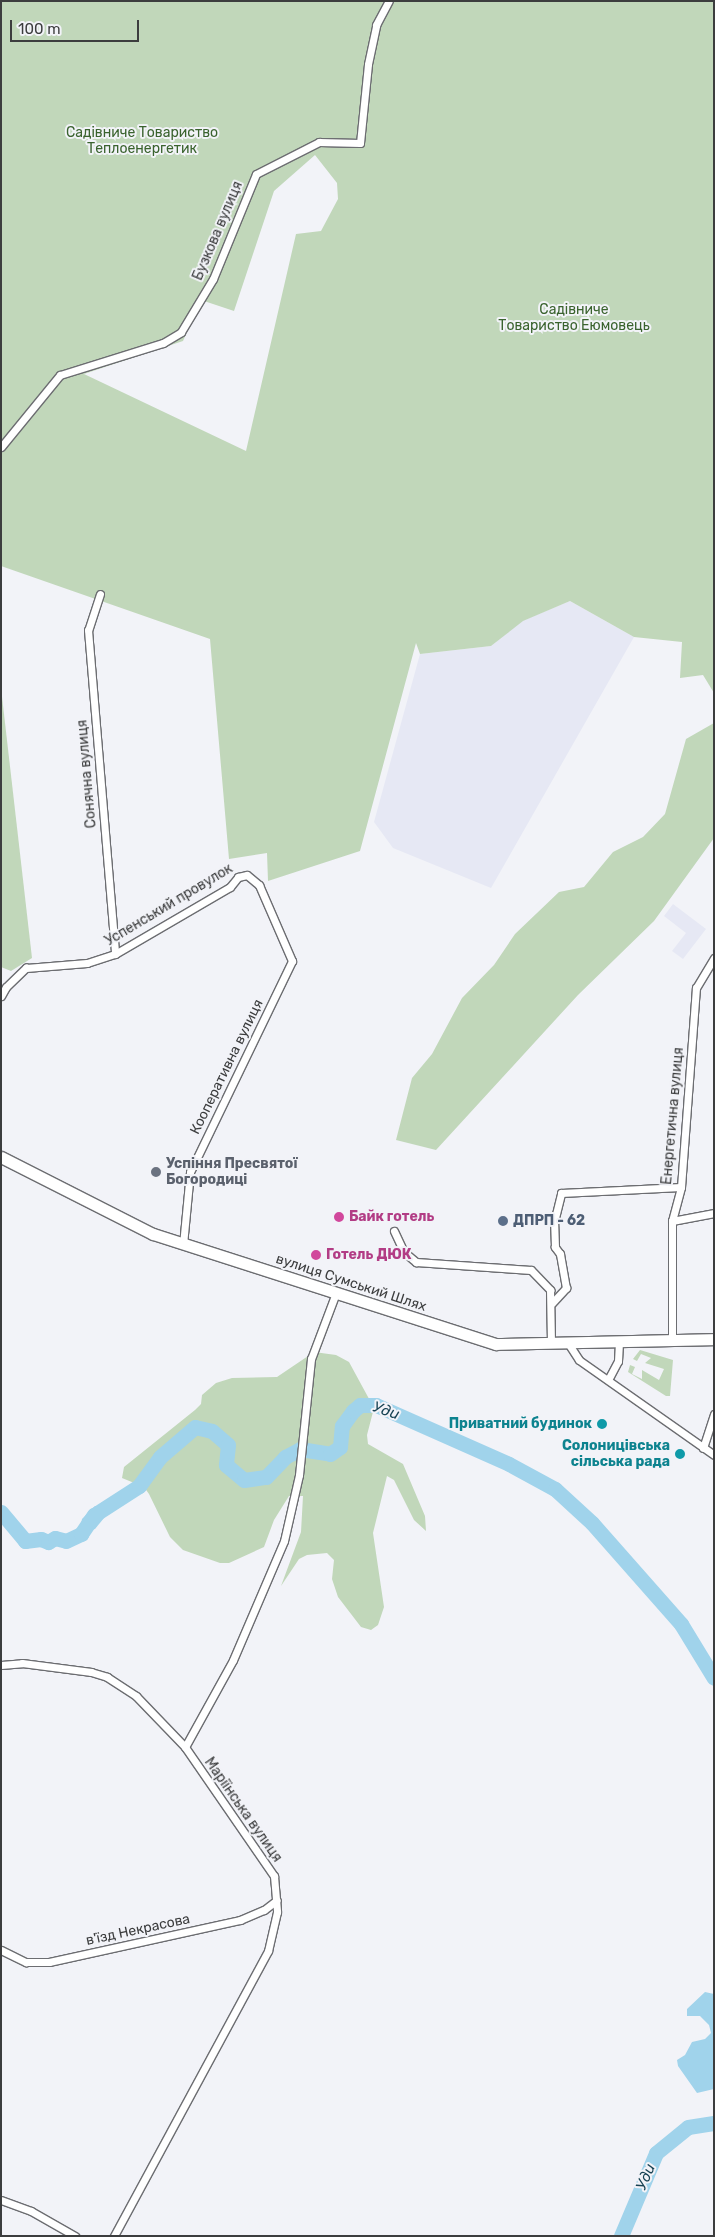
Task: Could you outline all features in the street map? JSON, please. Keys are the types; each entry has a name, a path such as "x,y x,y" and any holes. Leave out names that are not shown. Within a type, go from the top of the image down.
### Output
{"main road":[{"name":"вулиця Сумський Шлях","path":"1,1157 153,1234 496,1344 714,1339"}],"street":[{"name":"Бузкова вулиця","path":"1,447 60,375 163,343 181,332 213,279 256,174 318,142 360,143 368,64 376,24 389,1"},
{"name":"Сонячна вулиця","path":"100,594 88,630 115,954"},
{"name":"Успенський провулок","path":"1,996 3,984 26,968 87,964 115,954 230,886 238,877 247,875 259,885 292,961"},
{"name":"Енергетична вулиця","path":"672,1340 672,1221 681,1187 696,988 714,958"},
{"name":"Кооперативна вулиця","path":"183,1245 190,1172 292,961"},
{"path":"552,1303 566,1288 560,1254 555,1247 554,1222 561,1193 681,1187"},
{"path":"672,1221 714,1213"},
{"path":"394,1232 404,1252 416,1262 531,1270 550,1290 552,1303 551,1344"},
{"path":"185,1747 233,1660 270,1578 284,1541 299,1475 313,1349 336,1293"},
{"path":"609,1378 618,1361 619,1341"},
{"path":"568,1343 579,1360 609,1378 703,1448 714,1454"},
{"path":"703,1448 714,1414"},
{"name":"Маріїнська вулиця","path":"1,1664 22,1663 91,1672 107,1677 136,1696 185,1747 274,1876 277,1900 275,1929 268,1951 114,2236"},
{"name":"в'їзд Некрасова","path":"1,1950 26,1962 49,1962 240,1920 264,1910 277,1900"},
{"path":"1,2200 31,2211 75,2236"}],"shaded area":[{"path":"570,601 634,637 491,888 393,848 374,822 420,654 491,646 522,621"},
{"path":"673,904 706,929 683,959 672,951 686,933 664,916"}],"green space":[{"path":"1,1 714,1 714,693 703,675 680,678 682,642 634,637 570,601 523,621 491,646 420,654 416,643 360,851 268,881 267,853 229,859 210,639 1,566","holes":["315,155 337,183 338,199 321,231 296,234 246,451 84,374 183,341 201,300 234,311 274,191"]},
{"path":"1,688 32,958 11,971 1,967"},
{"path":"714,723 714,838 654,921 578,995 436,1150 396,1140 412,1078 432,1054 462,998 494,965 515,934 559,892 584,887 613,852 643,837 665,814 686,739"},
{"path":"640,1350 673,1360 670,1396 666,1396 628,1372 630,1365 635,1367 632,1374 642,1379 642,1370 659,1380 664,1369 645,1363 651,1358 641,1354 637,1361 633,1359"},
{"path":"314,1352 336,1355 349,1362 374,1408 367,1435 368,1444 403,1464 425,1516 426,1531 414,1520 394,1480 387,1476 373,1533 384,1607 378,1625 371,1630 361,1627 338,1597 332,1579 334,1560 327,1553 307,1555 299,1559 281,1586 301,1532 303,1496 289,1496 274,1520 264,1547 229,1563 220,1563 183,1550 170,1537 144,1487 122,1478 124,1467 195,1410 201,1404 202,1395 216,1383 232,1378 277,1377"}],"water":[{"path":"95,1506 104,1506 107,1509 104,1518 95,1529 86,1531 81,1525 82,1519"},
{"path":"705,1992 714,1994 714,2089 697,2093 678,2066 677,2060 685,2055 692,2042 705,2039 711,2033 709,2025 700,2016 687,2016 687,2009"}],"waterway":[{"name":"Уди","path":"1,1512 25,1541 41,1539 48,1542 55,1538 66,1541 81,1534 94,1515 139,1486 160,1457 195,1427 212,1431 228,1445 226,1465 244,1480 266,1477 285,1457 300,1449 330,1454 340,1447 342,1426 353,1411 360,1405 376,1405 509,1464 555,1489 592,1523 681,1624 714,1678"},
{"name":"Уди","path":"621,2236 656,2153 688,2127 714,2123"}],"place":[{"name":"Успіння Пресвятої Богородиці","path":"156,1172"},
{"name":"Байк готель","path":"339,1217"},
{"name":"ДПРП - 62","path":"503,1221"},
{"name":"Готель ДЮК","path":"316,1255"},
{"name":"Приватний будинок","path":"602,1424"},
{"name":"Солоницівська сільська рада","path":"680,1454"}],"park label":[{"name":"Садівниче Товариство Теплоенергетик","path":"142,142"},
{"name":"Садівниче Товариство Еюмовець","path":"574,318"}]}
